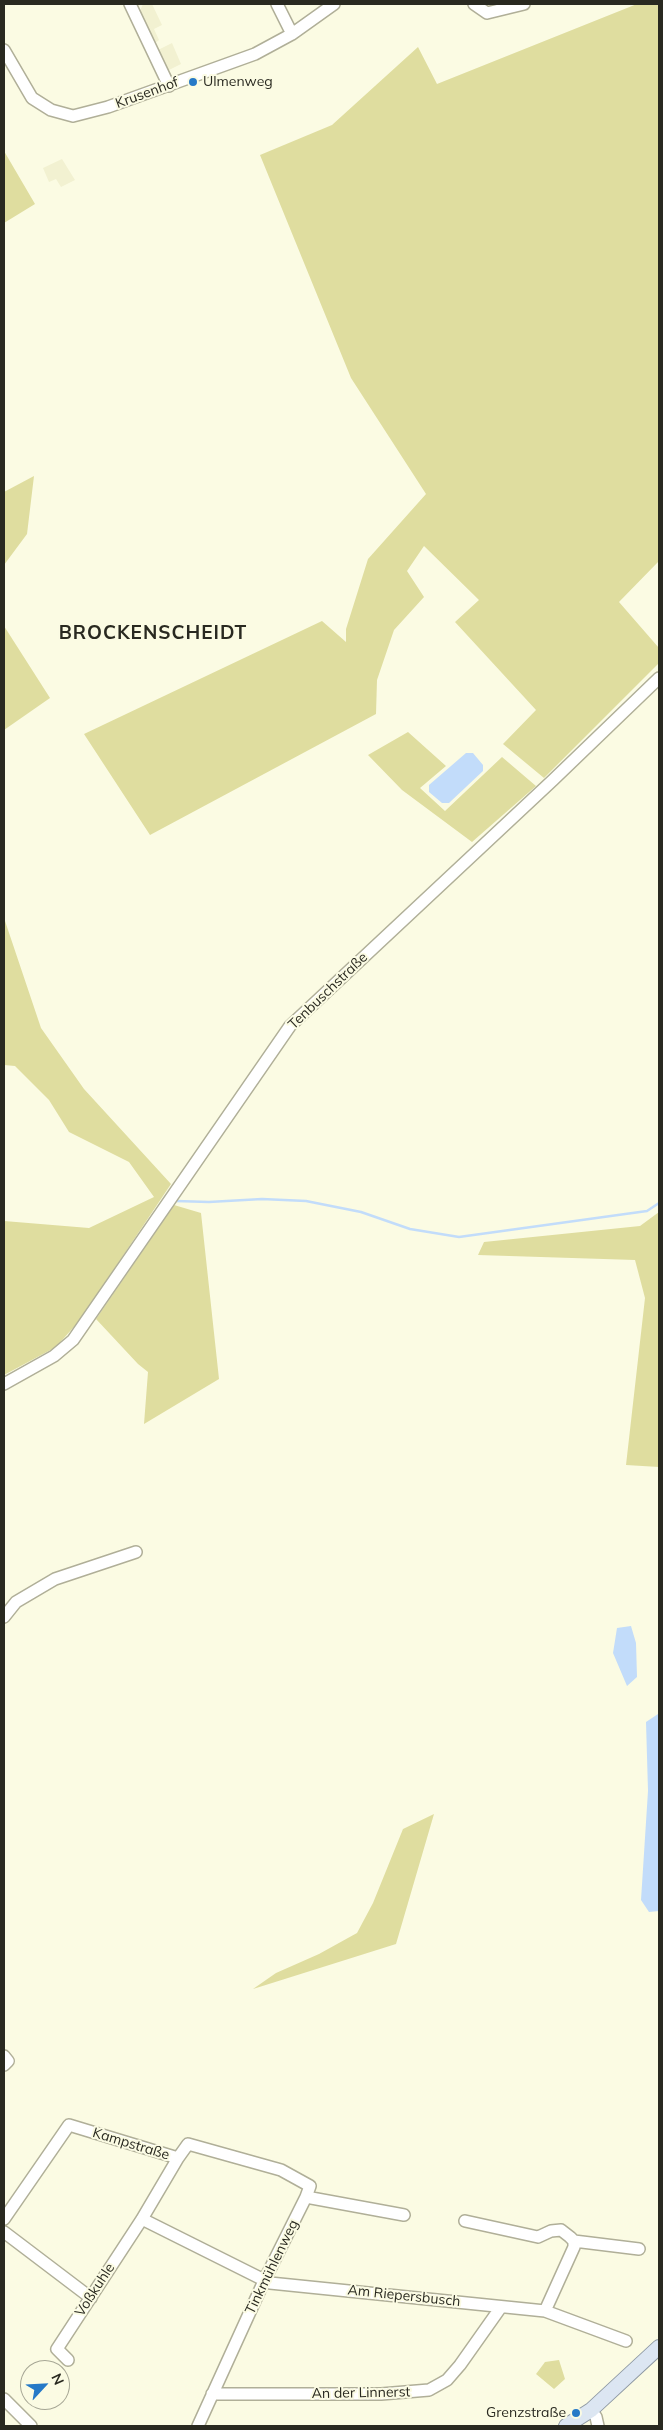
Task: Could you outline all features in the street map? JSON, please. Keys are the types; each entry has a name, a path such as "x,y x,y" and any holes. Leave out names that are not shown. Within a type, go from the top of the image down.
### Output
{"main road":[{"path":"566,2426 595,2418 659,2347"}],"street":[{"path":"130,4 168,86"},
{"path":"277,4 292,34"},
{"name":"Krusenhof","path":"4,50 32,98 41,105 61,114 73,116 90,113 255,54 292,34 334,4"},
{"path":"474,4 487,13 524,4"},
{"name":"Tenbuschstraße","path":"4,1384 54,1356 73,1340 290,1026 659,678"},
{"path":"4,1618 16,1602 55,1579 136,1552"},
{"name":"Kampstraße","path":"4,2218 70,2125 178,2158 188,2144 281,2170 310,2186 306,2197"},
{"name":"Voßkuhle","path":"68,2360 57,2348 142,2219 178,2158"},
{"path":"306,2197 404,2215"},
{"name":"Tinkmühlenweg","path":"198,2426 264,2281 306,2197"},
{"path":"142,2219 264,2281"},
{"path":"465,2221 538,2236 551,2231 561,2230 574,2241 639,2249"},
{"path":"4,2232 90,2298"},
{"path":"545,2311 574,2247 574,2241"},
{"name":"Am Riepersbusch","path":"264,2281 545,2311 626,2341"},
{"name":"An der Linnerst","path":"212,2394 382,2394 429,2390 447,2380 460,2366 501,2307"},
{"path":"4,2399 31,2426"}],"shaded area":[{"path":"143,4 152,4 162,25 154,29 159,40 155,43 139,13"},
{"path":"637,4 659,4 659,561 619,602 659,648 659,663 544,778 503,744 536,710 455,622 479,600 424,546 407,571 424,597 394,630 377,680 376,714 150,835 84,734 322,621 346,642 346,629 368,559 426,494 351,378 260,155 332,125 418,47 437,84"},
{"path":"172,43 181,64 167,71 158,50"},
{"path":"4,151 35,204 4,223"},
{"path":"62,159 75,180 61,187 56,179 49,182 43,168"},
{"path":"34,476 27,534 4,565 4,492"},
{"path":"4,626 50,698 4,730"},
{"path":"408,732 446,766 420,788 445,811 502,757 536,786 472,842 402,790 368,755"},
{"path":"4,918 41,1028 84,1089 171,1184 80,1320 56,1347 4,1375 4,1221 89,1228 154,1197 129,1162 69,1132 49,1100 15,1066 4,1065"},
{"path":"174,1205 201,1213 219,1379 144,1424 148,1372 138,1364 96,1319"},
{"path":"659,1212 659,1467 626,1465 645,1298 635,1260 478,1255 484,1242 640,1226"},
{"path":"434,1814 396,1944 253,1989 276,1973 319,1954 357,1933 373,1903 403,1829"},
{"path":"559,2360 565,2379 554,2389 536,2374 545,2362"}],"water":[{"path":"466,753 473,753 483,765 483,771 449,803 442,803 429,792 429,785"},
{"path":"631,1626 636,1643 637,1677 627,1686 613,1653 617,1628"},
{"path":"658,1714 659,1911 649,1912 641,1900 648,1791 646,1722"}],"waterway":[{"path":"176,1201 209,1202 262,1199 306,1201 361,1212 410,1229 459,1237 647,1211 659,1203"}],"place":[{"name":"Ulmenweg","path":"193,82"},
{"name":"Grenzstraße","path":"576,2413"}],"district":[{"name":"BROCKENSCHEIDT","path":"153,633"}]}
